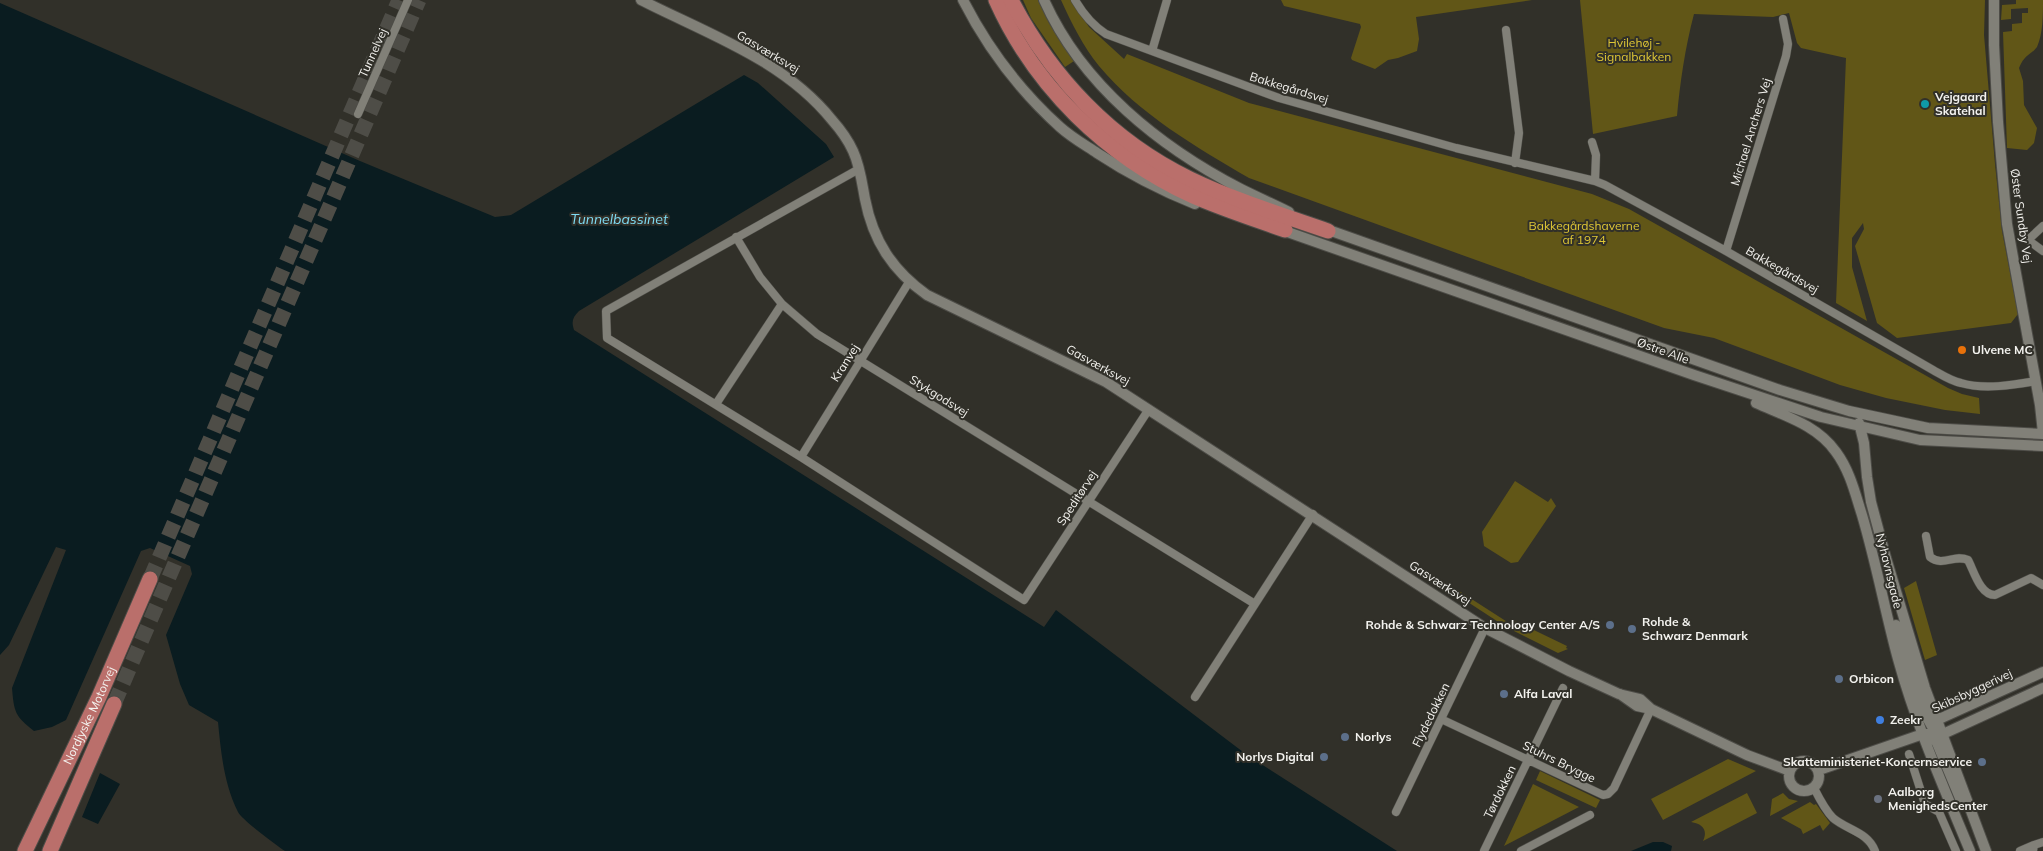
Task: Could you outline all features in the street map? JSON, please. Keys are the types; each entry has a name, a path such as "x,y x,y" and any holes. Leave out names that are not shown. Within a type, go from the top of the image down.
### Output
{"highway":[{"path":"996,0 1011,31 1047,84 1066,106 1112,147 1138,166 1193,196 1285,230"},
{"path":"1011,0 1038,48 1068,86 1094,113 1139,149 1164,165 1211,188 1328,231"},
{"name":"Nordjyske Motorvej","path":"23,851 34,833 99,697 150,579"},
{"name":"Nordjyske Motorvej","path":"50,851 114,704"}],"street":[{"name":"Tunnelvej","path":"358,114 408,0"},
{"name":"Gasværksvej","path":"641,0 760,59 802,88 820,105 842,132 853,151 859,169 872,228 893,265 909,282 927,295 1106,382 1313,514 1485,628 1530,652 1619,694 1637,706 1651,709 1747,755 1790,771"},
{"name":"Østre Alle","path":"963,0 984,39 1013,77 1061,128 1114,164 1155,188 1214,212 1285,230 1791,408 1860,427 1920,440 2043,446"},
{"name":"Østre Alle","path":"1044,0 1060,31 1083,64 1108,92 1141,123 1172,147 1233,184 1328,231 1780,390 1849,411 1928,428 2043,433"},
{"name":"Bakkegårdsvej","path":"1075,0 1096,28 1106,34 1279,98 1456,148 1595,181 1726,251 1933,370 1960,383 1975,386 2036,381"},
{"path":"1152,51 1167,0"},
{"name":"Øster Sundby Vej","path":"1994,0 1994,45 2007,224 2042,405 2043,433"},
{"name":"Michael Anchers Vej","path":"1726,251 1786,56 1788,44 1783,19"},
{"path":"1506,30 1520,133 1516,163"},
{"path":"1592,142 1596,155 1595,181"},
{"path":"800,457 607,338 606,311 859,169"},
{"path":"2043,226 2028,240 2043,251"},
{"name":"Stykgodsvej","path":"736,237 760,277 782,304 817,334 1088,502"},
{"name":"Kranvej","path":"800,457 909,282"},
{"path":"716,404 782,304"},
{"name":"Nyhavnsgade","path":"1694,375 1806,425 1830,444 1846,467 1876,561 1898,658 1923,734 1970,851"},
{"name":"Speditørvej","path":"800,457 1024,600 1149,409"},
{"name":"Nyhavnsgade","path":"1849,411 1855,416 1860,427 1875,521 1934,723 1942,734 1986,851"},
{"path":"1088,502 1256,604"},
{"path":"1195,697 1313,514"},
{"path":"1926,536 1930,558 1936,562 1961,557 1968,560 1984,591 1990,595 1995,595 2031,578 2043,585"},
{"path":"1876,561 1922,706 1934,723"},
{"name":"Flydedokken","path":"1396,812 1485,628"},
{"name":"Skibsbyggerivej","path":"1923,734 1934,723 2043,672"},
{"name":"Tørdokken","path":"1484,851 1562,688"},
{"name":"Skibsbyggerivej","path":"1923,734 1942,734 2043,688"},
{"name":"Stuhrs Brygge","path":"1441,719 1596,792 1608,794 1614,788 1651,709"},
{"path":"1819,770 1923,734 1933,738 1986,851"},
{"path":"1909,754 1925,804 1939,812 1956,851"},
{"path":"1806,761 1816,765 1819,770 1820,780 1814,788 1804,792 1794,788 1789,779 1790,771 1796,763 1806,761"},
{"path":"1814,788 1834,818 1860,833 1873,845 1875,851"},
{"path":"1522,851 1590,815"},
{"path":"2020,851 2033,848 2043,842"}],"green space":[{"path":"1023,0 1038,0 1049,23 1074,61 1065,67 1031,18"},
{"name":"Bakkegårdshaverne af 1974","path":"1061,0 1071,0 1089,27 1124,59 1127,54 1249,103 1592,194 1629,209 1948,388 1979,398 1980,414 1945,410 1886,398 1840,385 1714,338 1664,328 1249,178 1169,128 1115,83 1088,51"},
{"path":"1281,0 1532,0 1416,17 1419,39 1417,51 1388,60 1375,69 1351,58 1361,27 1360,24 1284,6"},
{"name":"Hvilehøj - Signalbakken","path":"1580,0 1985,0 1984,35 2002,231 2018,314 2011,323 1897,338 1877,323 1855,246 1864,229 1863,223 1852,238 1852,267 1867,321 1836,303 1846,58 1801,48 1797,43 1789,13 1773,17 1694,14 1683,65 1677,116 1593,134"},
{"path":"2016,0 2043,0 2039,42 2019,68 2023,81 2024,105 2037,128 2034,143 2027,150 2007,148 2003,32 2012,31 2012,24 2022,23 2022,13 2028,13 2028,8 2011,9 2011,19 2001,20 2002,5 2016,4"},
{"path":"1515,481 1548,502 1551,498 1556,506 1518,562 1511,563 1484,546 1482,532"},
{"path":"1916,581 1937,655 1925,660 1904,588"},
{"path":"1456,589 1512,625 1515,621 1567,646 1566,648 1568,649 1558,653 1506,627 1454,593"},
{"path":"1728,759 1756,771 1663,820 1651,799"},
{"path":"1540,771 1600,800 1596,808 1536,780"},
{"path":"1533,784 1579,807 1504,846"},
{"path":"1747,793 1757,813 1703,841 1705,831 1699,824 1691,822"},
{"path":"1783,793 1789,799 1798,801 1770,816 1772,799"},
{"path":"1810,802 1814,805 1816,804 1830,823 1823,831 1820,825 1803,834 1801,829 1781,818"}],"water":[{"name":"Tunnelbassinet","path":"0,3 360,161 495,217 511,215 744,75 758,83 826,144 834,157 579,311 573,319 574,330 1044,627 1056,610 1247,755 1397,851 285,851 252,826 238,812 226,779 218,722 189,705 180,684 166,635 192,574 190,566 150,548 141,551 66,720 52,727 34,731 19,717 15,708 12,688 66,550 56,547 9,645 0,655"},
{"path":"100,773 120,784 98,824 82,817"},
{"path":"1653,842 1663,842 1672,846 1671,851 1631,851"}],"tunnel":[{"path":"150,579 399,0"},
{"path":"114,704 419,0"}],"place":[{"name":"Vejgaard Skatehal","path":"1925,104"},
{"name":"Ulvene MC","path":"1962,350"},
{"name":"Rohde & Schwarz Technology Center A/S","path":"1610,625"},
{"name":"Rohde & Schwarz Denmark","path":"1632,629"},
{"name":"Orbicon","path":"1839,679"},
{"name":"Alfa Laval","path":"1504,694"},
{"name":"Zeekr","path":"1880,720"},
{"name":"Norlys","path":"1345,737"},
{"name":"Norlys Digital","path":"1324,757"},
{"name":"Skatteministeriet-Koncernservice","path":"1982,762"},
{"name":"Aalborg MenighedsCenter","path":"1878,799"}]}
